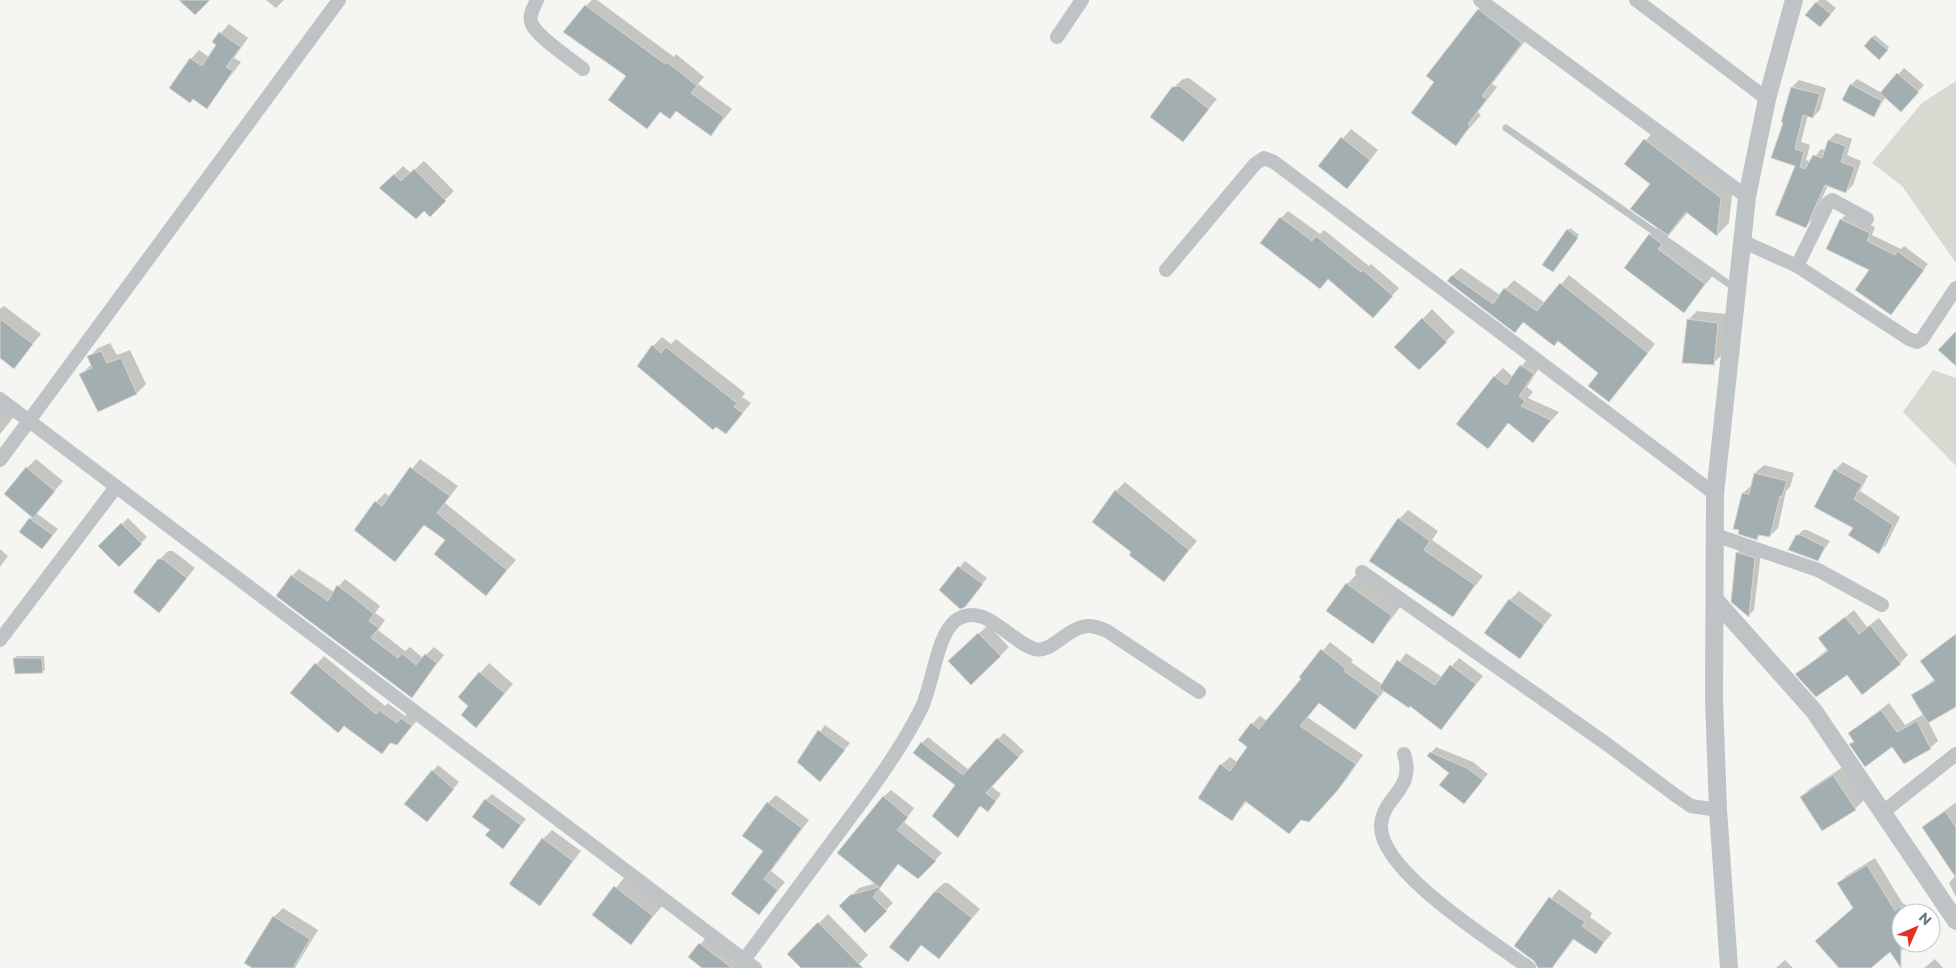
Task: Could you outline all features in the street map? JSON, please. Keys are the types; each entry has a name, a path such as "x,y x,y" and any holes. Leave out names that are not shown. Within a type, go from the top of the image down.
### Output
{"street":[{"path":"0,460 338,0"},
{"path":"537,0 531,12 531,22 538,32 583,69"},
{"path":"1057,37 1082,0"},
{"path":"1480,0 1746,197"},
{"path":"1636,0 1767,99"},
{"path":"1729,968 1718,810 1714,699 1716,601 1714,494 1746,197 1767,99 1794,0"},
{"path":"1166,270 1255,164 1264,158 1274,162 1714,494"},
{"path":"1798,266 1828,203 1832,200 1867,219"},
{"path":"1742,241 1798,266 1909,339 1917,342 1922,340 1956,288"},
{"path":"0,399 749,964 880,776 921,709 931,682 944,635 956,621 971,615 986,618 1027,646 1038,650 1051,646 1072,629 1090,626 1107,631 1199,692"},
{"path":"0,640 116,487"},
{"path":"1715,535 1818,570 1882,605"},
{"path":"1362,572 1608,745 1675,796 1691,806 1718,810"},
{"path":"1716,601 1814,711 1956,921"},
{"path":"1404,754 1408,766 1407,777 1385,813 1381,825 1382,837 1399,865 1422,890 1529,968"},
{"path":"1883,812 1956,754"}],"lane":[{"path":"1506,128 1736,289"}],"shaded area":[{"path":"1956,81 1956,263 1902,186 1872,163 1922,103"},
{"path":"1933,370 1956,378 1956,466 1903,412"}],"building":[{"path":"179,0 210,0 195,15"},
{"path":"1816,2 1831,14 1820,27 1805,15"},
{"path":"585,5 665,64 667,62 697,86 691,93 724,117 711,136 676,111 670,119 660,112 647,129 608,100 626,76 563,32"},
{"path":"1478,9 1522,43 1482,96 1487,99 1468,124 1470,126 1456,146 1411,113 1434,82 1426,76"},
{"path":"219,32 241,47 226,67 233,71 207,109 193,99 190,103 169,88 190,58 202,66 216,45 212,42"},
{"path":"1872,37 1888,50 1879,60 1864,46"},
{"path":"1897,73 1919,92 1901,112 1880,93"},
{"path":"1850,84 1882,101 1874,117 1842,100"},
{"path":"1180,86 1209,109 1183,142 1150,117 1172,87"},
{"path":"1791,87 1820,94 1813,118 1803,115 1795,149 1804,152 1800,167 1805,169 1813,155 1822,158 1828,140 1846,146 1841,162 1855,167 1846,193 1825,185 1806,228 1775,215 1795,166 1771,158 1783,123 1781,122"},
{"path":"1341,137 1370,160 1347,189 1318,166"},
{"path":"1644,139 1721,198 1717,236 1686,212 1668,235 1630,209 1650,184 1624,164"},
{"path":"414,169 446,201 430,217 424,211 416,219 379,188 394,174 401,181"},
{"path":"1280,217 1312,241 1316,236 1361,272 1363,270 1393,296 1373,318 1328,279 1320,289 1260,243"},
{"path":"1840,219 1870,233 1867,241 1895,255 1897,251 1924,270 1891,315 1855,290 1869,270 1826,249"},
{"path":"1567,229 1578,238 1553,272 1542,265"},
{"path":"1649,234 1662,244 1658,249 1705,284 1684,313 1624,268"},
{"path":"1452,275 1493,304 1504,288 1537,311 1560,283 1648,353 1609,402 1588,386 1598,373 1558,341 1554,346 1523,322 1515,333 1447,281"},
{"path":"1422,318 1447,342 1419,370 1394,347"},
{"path":"0,319 33,344 14,369 0,358"},
{"path":"1687,319 1718,323 1714,365 1682,363"},
{"path":"1956,331 1956,366 1938,350"},
{"path":"652,345 661,353 666,347 737,403 734,407 743,413 726,434 716,427 713,430 637,366"},
{"path":"101,351 107,363 121,358 137,394 98,412 79,374 92,368 87,356"},
{"path":"1520,365 1534,374 1519,396 1525,401 1521,406 1551,420 1533,443 1508,423 1488,449 1456,424 1494,376 1506,385"},
{"path":"26,467 55,491 33,518 4,494"},
{"path":"410,467 450,496 437,513 507,570 486,596 434,554 445,540 424,525 395,562 354,530 375,501 382,506"},
{"path":"1834,469 1862,484 1854,499 1893,525 1879,554 1848,535 1853,528 1814,507"},
{"path":"1754,473 1787,481 1782,497 1780,496 1770,537 1758,535 1757,540 1738,534 1739,530 1733,529 1742,493 1749,494"},
{"path":"1115,490 1189,550 1164,582 1129,555 1131,552 1092,522"},
{"path":"29,518 53,535 42,549 19,532"},
{"path":"1398,518 1430,541 1424,550 1475,585 1453,617 1369,561"},
{"path":"121,523 142,544 119,567 98,546"},
{"path":"1796,535 1801,535 1825,547 1818,561 1788,550"},
{"path":"1736,552 1755,558 1749,617 1731,602"},
{"path":"158,559 163,559 187,578 159,613 133,592"},
{"path":"958,566 983,584 965,607 960,609 939,590"},
{"path":"291,575 328,601 337,585 349,594 374,614 369,621 379,628 371,638 398,658 402,653 416,665 425,654 437,663 412,698 276,596"},
{"path":"1346,583 1392,616 1373,644 1326,611"},
{"path":"1509,599 1544,625 1520,659 1484,633"},
{"path":"1845,617 1859,634 1870,625 1901,664 1862,695 1847,675 1816,697 1795,674 1828,651 1818,638"},
{"path":"978,633 1001,656 971,685 948,661"},
{"path":"1956,634 1956,707 1928,723 1911,695 1935,681 1920,661"},
{"path":"1321,649 1346,669 1344,671 1379,696 1355,730 1319,703 1300,726 1356,764 1338,790 1309,822 1301,820 1289,834 1245,801 1232,821 1198,798 1220,764 1230,771 1247,747 1238,740 1251,723 1259,729 1301,679 1299,677"},
{"path":"13,658 42,658 43,673 15,674"},
{"path":"1397,660 1435,685 1450,665 1476,684 1441,730 1410,706 1409,708 1379,688"},
{"path":"315,663 376,714 379,710 397,723 401,718 412,726 397,745 390,743 382,754 344,726 338,733 290,693"},
{"path":"479,672 505,693 476,728 461,715 468,706 458,697"},
{"path":"1881,710 1897,732 1917,721 1931,749 1904,764 1892,747 1865,767 1849,744 1854,742 1848,733"},
{"path":"818,730 845,750 820,782 797,762"},
{"path":"997,738 1019,757 986,793 996,801 988,812 980,806 958,838 932,816 955,785 913,753 921,742 963,775"},
{"path":"1430,752 1467,768 1483,780 1464,804 1439,785 1449,773 1427,756"},
{"path":"432,770 454,789 427,822 404,804"},
{"path":"1833,775 1856,810 1822,831 1800,797"},
{"path":"883,796 908,817 897,830 936,861 918,879 898,864 873,897 887,911 865,933 839,906 850,895 879,887 837,853"},
{"path":"485,799 521,825 503,849 485,835 490,830 472,817"},
{"path":"767,802 802,828 764,879 778,890 759,915 731,894 763,851 742,836"},
{"path":"1945,811 1956,827 1956,878 1922,827"},
{"path":"542,838 573,861 540,906 509,884"},
{"path":"1867,865 1891,904 1891,953 1901,953 1901,968 1890,952 1871,968 1839,968 1815,941 1853,908 1837,883"},
{"path":"614,886 653,916 631,945 592,915"},
{"path":"934,892 939,892 972,918 939,959 921,945 908,962 889,947"},
{"path":"1549,897 1585,922 1582,926 1604,942 1596,954 1573,939 1552,968 1538,968 1534,961 1514,946"},
{"path":"273,916 310,939 293,968 252,968 244,963"},
{"path":"818,922 863,968 801,968 787,954"},
{"path":"699,943 732,968 702,968 688,957"}]}
